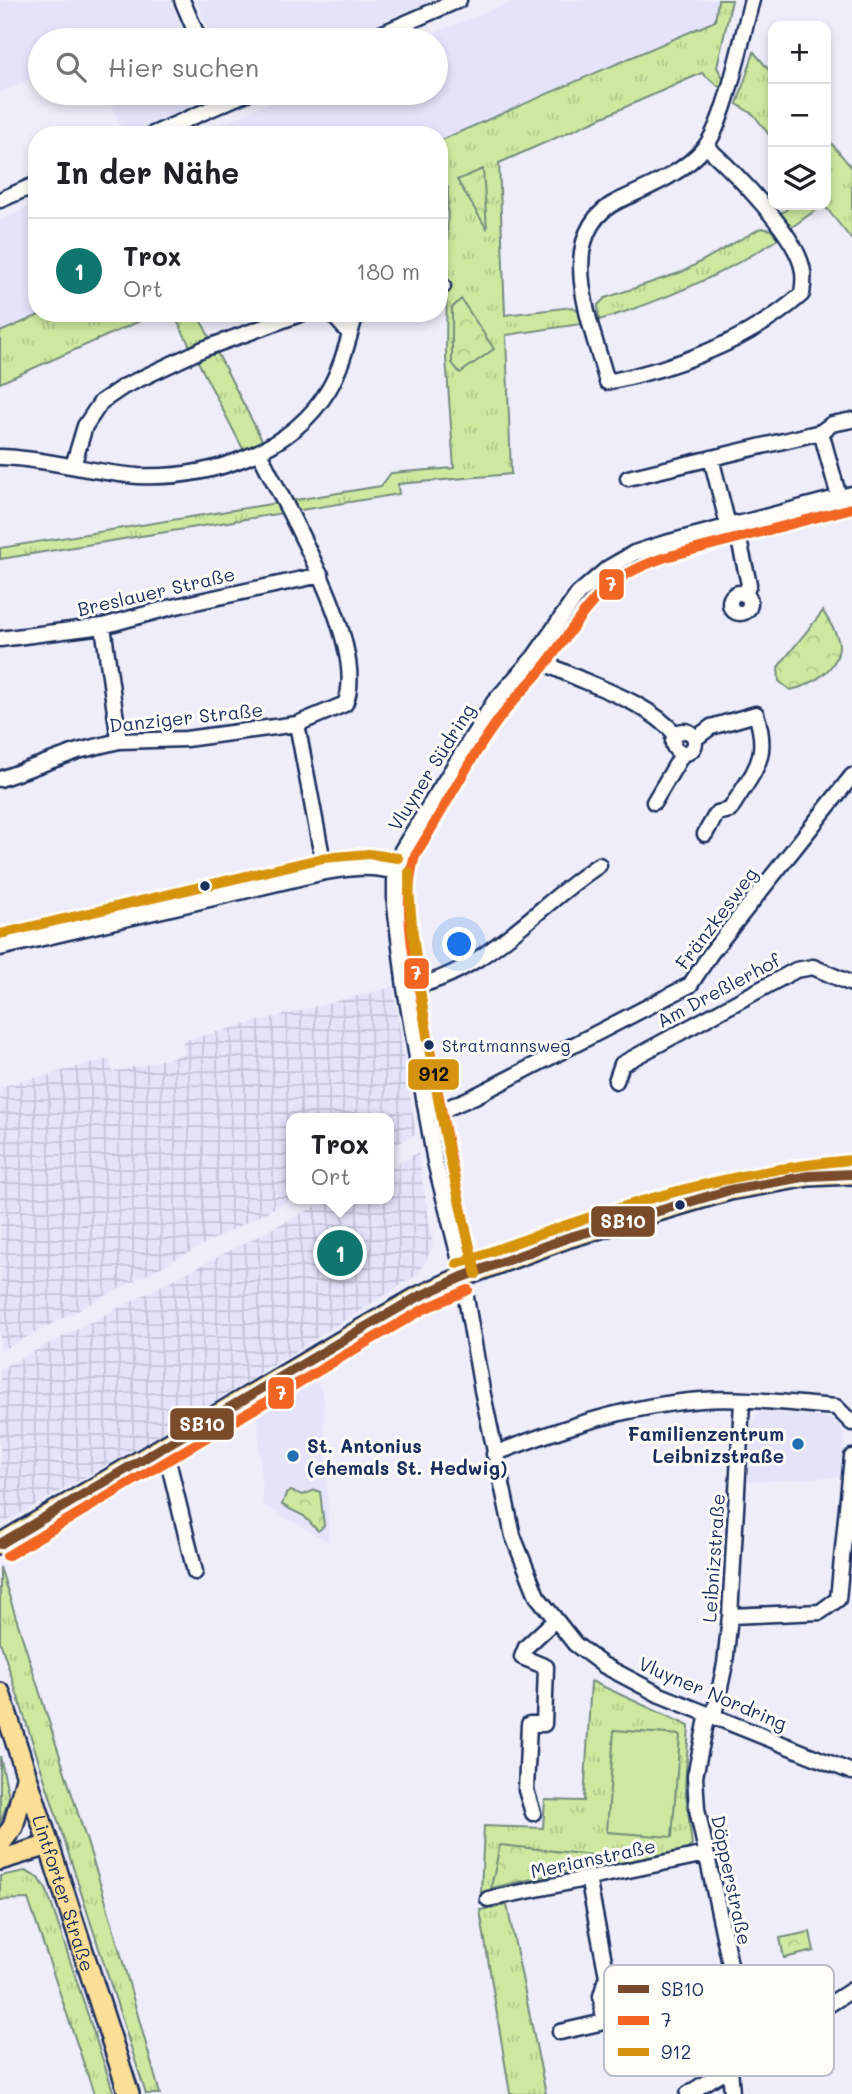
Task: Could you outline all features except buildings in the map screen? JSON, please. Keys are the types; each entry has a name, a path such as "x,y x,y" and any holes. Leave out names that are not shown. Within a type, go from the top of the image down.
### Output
{"main road":[{"path":"0,1544 355,1333 418,1297 462,1277 567,1238 730,1190 795,1178 852,1174"},
{"name":"Lintforter Straße","path":"0,1693 129,2094"},
{"path":"0,1844 13,1827 26,1777"},
{"path":"0,1860 49,1845"}],"street":[{"path":"182,0 195,28"},
{"path":"395,28 459,0"},
{"path":"706,146 791,241 803,271 802,294 765,323 713,347 636,376 607,382 581,273 582,247 590,225 612,204 670,175 706,146 724,102 752,0"},
{"path":"168,126 209,105"},
{"path":"0,200 28,188"},
{"path":"73,466 85,426 101,402 123,387 203,349 278,322"},
{"path":"339,322 350,334"},
{"path":"0,457 137,475 170,475 212,469 260,454 300,422 330,388 353,322"},
{"path":"628,478 821,432 832,424 852,420"},
{"path":"821,432 846,495"},
{"name":"Danziger Straße","path":"0,779 78,751 119,741 198,738 297,724 345,704 349,695 342,631 321,575 260,454"},
{"path":"711,458 749,584 745,595"},
{"name":"Vluyner Südring","path":"462,1277 427,1117 405,988 395,905 395,872 402,850 494,702 534,657 578,594 608,568 634,553 732,524 846,495"},
{"name":"Breslauer Straße","path":"0,639 103,626 172,607 321,575"},
{"path":"103,626 119,741"},
{"path":"534,657 554,669 617,695 669,727 676,735 675,748 683,753"},
{"path":"654,802 683,753 694,747 695,739 711,727 756,714 764,738 763,755 730,810 717,814 705,834"},
{"path":"297,724 325,872"},
{"path":"676,735 687,731 695,739"},
{"name":"Fränzkesweg","path":"427,1117 463,1102 690,985 711,953 852,776"},
{"path":"405,988 425,985 481,956 571,883 599,865"},
{"path":"0,948 325,872 356,867 395,872"},
{"name":"Am Dreßlerhof","path":"616,1081 622,1064 796,970 813,967 852,984"},
{"name":"Vluyner Nordring","path":"462,1277 494,1454 513,1536 537,1596 555,1620 575,1644 603,1665 660,1695 852,1772"},
{"path":"494,1454 553,1431 639,1408 701,1400 836,1407 852,1423"},
{"name":"Leibnizstraße","path":"711,1714 725,1664 730,1616 742,1402"},
{"path":"165,1448 194,1572"},
{"path":"730,1616 820,1612 838,1599 852,1457"},
{"path":"533,1813 526,1790 529,1724 544,1724 546,1667 522,1657 526,1647 555,1620"},
{"name":"Döpperstraße","path":"711,1714 695,1776 697,1809 730,1965"},
{"name":"Merianstraße","path":"488,1899 706,1854"},
{"path":"588,1878 605,1965"},
{"path":"560,2032 604,2022 601,1996 604,1986"},
{"path":"834,2001 852,1990"},
{"path":"688,2094 716,2076"},
{"path":"731,2076 732,2094"}],"shaded area":[{"path":"0,0 170,0 182,28 28,28 28,80 0,92"},
{"path":"196,0 432,0 368,28 208,28"},
{"path":"515,0 717,0 715,19 448,136 448,126 217,126 265,105 448,105 447,28"},
{"path":"111,105 190,105 146,126 121,126"},
{"path":"28,208 28,320 0,333 0,220"},
{"path":"393,987 416,1134 394,1145 394,1113 286,1113 286,1202 0,1351 0,1087 109,1059 113,1072 185,1054 182,1041"},
{"path":"418,1153 433,1246 418,1274 184,1421 0,1525 0,1369 320,1204 394,1204 394,1165"},
{"name":"St. Antonius (ehemals St. Hedwig)","path":"314,1376 323,1394 329,1542 263,1505 257,1408"},
{"name":"Familienzentrum Leibnizstraße","path":"760,1411 829,1418 840,1426 844,1435 845,1476 748,1482 752,1423"}],"green space":[{"path":"718,0 732,0 717,67 724,80 722,89 702,73 499,163 505,315 573,307 579,312 581,324 506,335 511,474 398,484 399,494 0,559 0,548 381,486 391,473 454,468 446,357 448,137 715,21"},
{"path":"754,52 768,69 768,133 754,115 737,104"},
{"path":"831,143 852,168 852,240 828,210 831,210"},
{"path":"483,169 487,229 457,180"},
{"path":"786,210 816,210 789,229 780,214"},
{"path":"761,228 771,230 778,239 735,265 691,286 646,305 599,320 598,305 605,298 682,272"},
{"path":"461,299 494,349 460,373 452,363 452,308"},
{"path":"28,320 138,322 0,383 0,332"},
{"path":"178,322 202,322 263,442 244,451"},
{"path":"823,611 837,637 838,654 829,669 814,681 790,690 779,681 778,667"},
{"path":"315,1490 320,1492 324,1526 318,1531 304,1516 282,1505 286,1494 291,1491 303,1495"},
{"path":"0,1567 106,1902 160,2094 146,2094 0,1641"},
{"path":"591,1681 689,1726 685,1786 692,1845 685,1851 481,1893 484,1826 543,1828 545,1800 584,1801"},
{"path":"614,1730 680,1735 672,1837 607,1832"},
{"path":"0,1756 9,1797 0,1824"},
{"path":"500,1845 591,1855 591,1866 491,1888"},
{"path":"25,1871 39,1878 47,1891 114,2094 94,2094 28,1899 0,1900 0,1876"},
{"path":"507,1905 546,2094 510,2094 480,1910"},
{"path":"810,1932 814,1951 784,1958 780,1938"}],"transit line":[{"name":"7","path":"476,1274 414,960 409,895 415,856 493,727 540,671 583,613 607,587 642,566 666,557 852,508"},
{"name":"912","path":"0,934 323,858 369,854 398,858"},
{"name":"912","path":"409,872 414,945 425,1025 452,1168 476,1274"},
{"name":"912","path":"457,1264 651,1198 749,1175 851,1160"},
{"name":"SB10","path":"0,1544 355,1333 418,1297 462,1277 567,1238 730,1190 809,1176 852,1174"},
{"name":"7","path":"7,1556 424,1309 468,1290"}],"place":[{"name":"Stratmannsweg","path":"429,1045"},
{"name":"Trox","path":"340,1253"},
{"name":"Familienzentrum Leibnizstraße","path":"798,1444"},
{"name":"St. Antonius (ehemals St. Hedwig)","path":"293,1456"}]}
